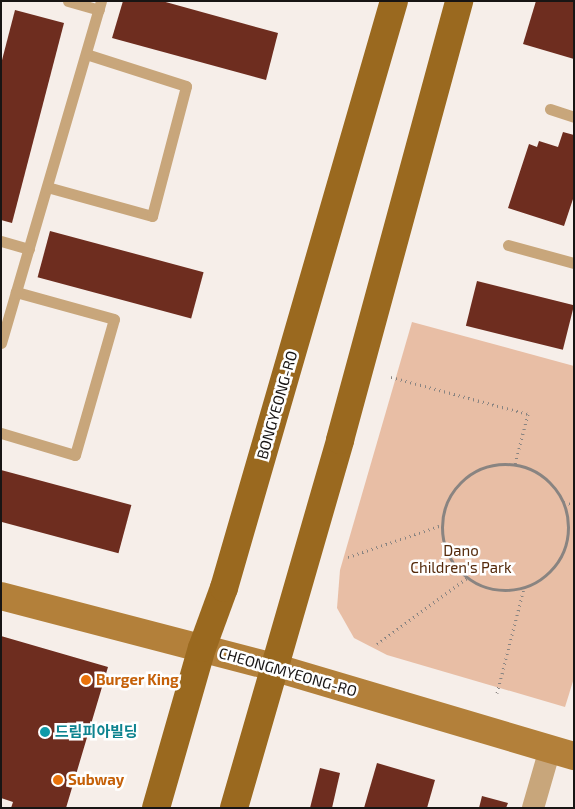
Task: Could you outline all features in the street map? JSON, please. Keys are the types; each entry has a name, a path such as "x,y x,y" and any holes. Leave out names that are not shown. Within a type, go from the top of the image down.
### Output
{"main road":[{"name":"BONGYEONG-RO","path":"156,808 202,648 224,588 394,1"},
{"path":"234,808 273,667 340,440 459,1"}],"street":[{"name":"CHEONGMYEONG-RO","path":"1,596 273,667 562,753"},
{"path":"533,808 562,753"}],"lane":[{"path":"1,343 100,6 68,1"},
{"path":"47,187 152,216 186,86 86,54"},
{"path":"550,109 574,117"},
{"path":"1,241 29,250"},
{"path":"508,245 574,263"},
{"path":"1,433 75,455 114,320 16,292"}],"path":[{"path":"391,376 528,414 515,464"},
{"path":"493,464 515,464 535,471 552,484 564,502 569,523 566,545 557,564 543,578 524,588 504,591 484,587 467,578 448,554 442,525 445,505 456,486 473,472 493,464"},
{"path":"564,502 574,505"},
{"path":"348,557 442,525"},
{"path":"377,644 467,578"},
{"path":"497,693 524,588"}],"green space":[{"name":"Dano Children's Park","path":"412,322 574,366 574,678 565,707 387,655 354,638 337,608 340,570"}],"building":[{"path":"123,1 162,1 278,33 266,80 112,38"},
{"path":"536,1 574,1 574,59 523,44"},
{"path":"15,10 64,23 12,223 1,220 1,64"},
{"path":"563,132 574,135 574,196 564,226 508,208 529,144 537,147 539,141 558,147"},
{"path":"50,231 204,272 191,319 38,277"},
{"path":"477,281 574,305 563,350 466,326"},
{"path":"1,470 131,505 118,553 1,522"},
{"name":"드림피아빌딩","path":"1,636 108,667 66,808 11,808 13,802 1,798"},
{"path":"377,763 435,780 427,808 364,808"},
{"path":"320,768 340,773 332,808 310,808"},
{"path":"482,796 508,803 506,808 479,808"}],"place":[{"name":"Burger King","path":"86,680"},
{"name":"드림피아빌딩","path":"45,732"},
{"name":"Subway","path":"58,780"}]}
